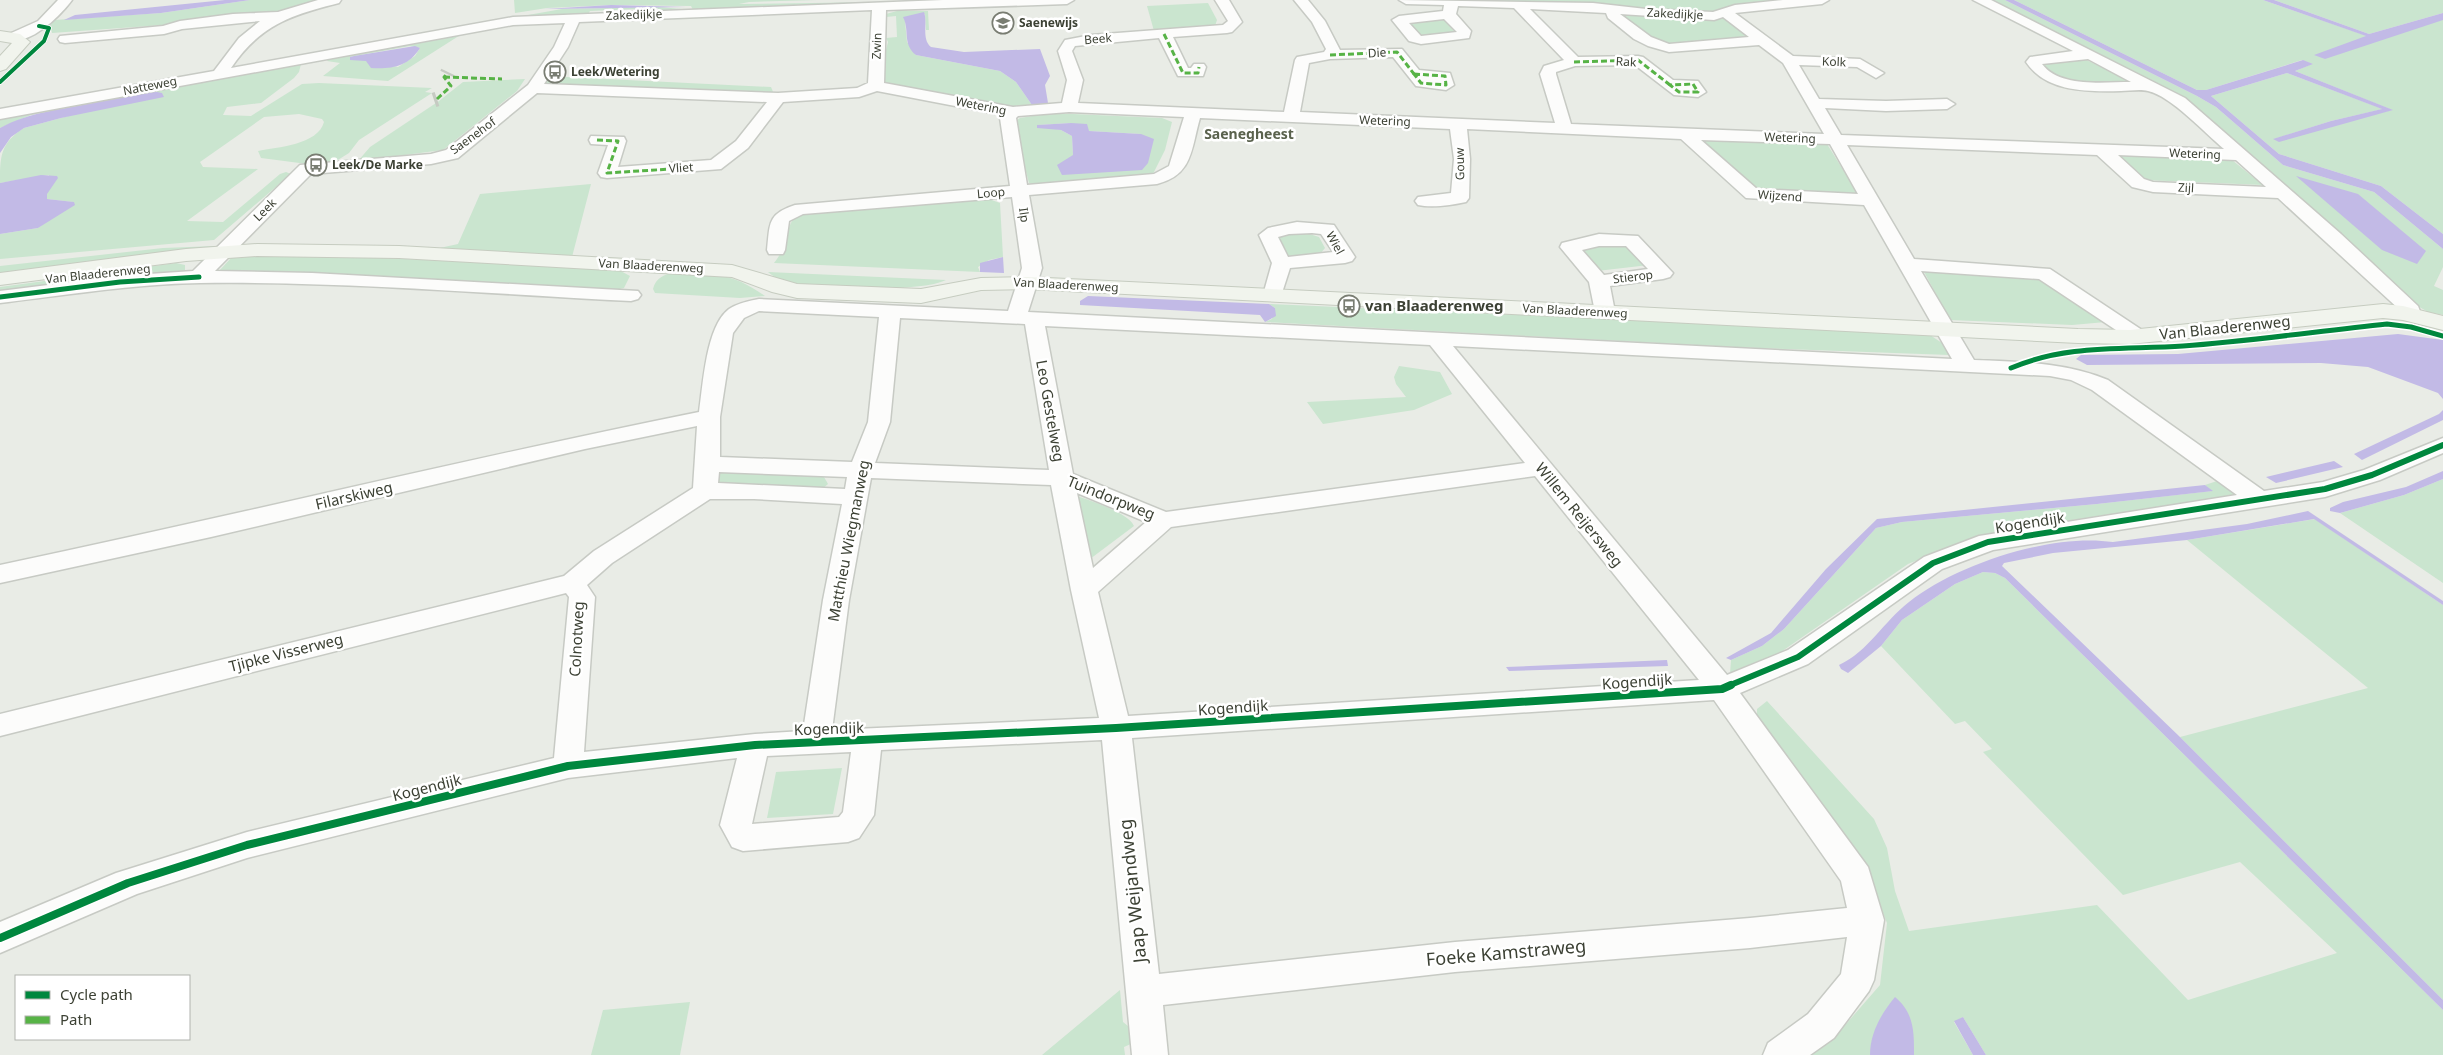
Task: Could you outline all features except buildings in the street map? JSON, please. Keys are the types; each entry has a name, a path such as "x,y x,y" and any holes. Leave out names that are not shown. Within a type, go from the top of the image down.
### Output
{"street":[{"path":"7,36 43,24 65,0"},
{"path":"65,39 164,30 180,24 232,18 277,16 334,0"},
{"name":"Zakedijkje","path":"220,73 475,27 574,17 1067,0"},
{"name":"Beek","path":"1069,107 1076,80 1065,50 1070,43 1091,39 1219,31 1233,26 1235,22 1222,0"},
{"path":"1301,0 1318,21 1333,49 1330,55"},
{"name":"Zakedijkje","path":"1406,0 1450,8 1519,5 1593,7 1613,10 1714,16 1735,9 1822,0"},
{"path":"1980,0 2090,54 2179,101 2411,310 2411,314"},
{"path":"1519,5 1574,62"},
{"name":"Zwin","path":"876,86 880,6"},
{"path":"1613,10 1613,15 1643,40 1654,45 1669,48 1762,40"},
{"path":"1726,13 1789,60 1868,200 1909,264 1967,366"},
{"path":"220,73 246,37 277,16"},
{"path":"533,88 561,48 574,17"},
{"path":"1164,34 1183,72 1198,73 1199,67"},
{"path":"0,66 22,41 7,36"},
{"name":"Die","path":"1291,117 1302,60 1330,55 1397,52 1414,74"},
{"path":"2090,54 2035,60 2033,62 2041,72 2061,83 2152,86"},
{"name":"Rak","path":"1564,128 1548,74 1549,69 1574,62 1638,60 1670,85"},
{"name":"Kolk","path":"1789,60 1860,63 1876,73"},
{"name":"Natteweg","path":"0,114 220,73"},
{"name":"Wetering","path":"533,88 778,98 859,92 876,86 1014,112 1069,107 1193,114 2241,155"},
{"name":"Saenehof","path":"343,165 431,159 452,154 472,140 533,88"},
{"name":"Vliet","path":"597,140 618,141 608,173 715,165 729,158 767,115 778,98"},
{"path":"1813,103 1886,106 1948,104"},
{"name":"Ilp","path":"1014,112 1008,118 1032,268 1027,283 1025,319"},
{"name":"Loop","path":"776,250 780,218 801,209 1139,181 1170,174 1177,168 1193,114"},
{"name":"Gouw","path":"1424,201 1460,198 1462,159 1458,124"},
{"name":"Wijzend","path":"1685,134 1752,194 1868,200"},
{"name":"Zijl","path":"2102,150 2138,183 2153,187 2282,193"},
{"name":"Leek","path":"199,277 306,169 343,165"},
{"name":"Van Blaaderenweg","path":"1,293 223,252 349,250 722,270 745,273 788,291 900,296 934,295 986,283 1027,283 2078,336 2138,336 2376,311 2411,314 2443,323"},
{"path":"1273,295 1282,263"},
{"name":"Van Blaaderenweg","path":"1909,264 2043,273 2052,277 2138,336"},
{"name":"Van Blaaderenweg","path":"1,293 199,277 312,279 631,295"},
{"name":"Stierop","path":"1599,281 1605,312"},
{"path":"855,497 754,491 705,491 708,464 709,417 723,333 727,321 741,310 759,305 2050,370 2090,380 2100,385 2260,500"},
{"name":"Matthieu Wiegmanweg","path":"816,741 836,600 855,497 861,469 879,422 890,313"},
{"name":"Leo Gestelweg","path":"1025,319 1062,478 1084,590 1116,728"},
{"name":"Willem Reijersweg","path":"1437,340 1722,689 1856,877 1867,920"},
{"name":"Filarskiweg","path":"0,574 211,529 585,442 709,417"},
{"name":"Kogendijk","path":"0,938 128,883 247,845 568,766 755,745 1116,728 1722,689 1798,656 1933,563 1988,542 2298,494 2346,483 2403,463 2443,445"},
{"name":"Tuindorpweg","path":"708,464 1062,478 1164,520 1540,468"},
{"name":"Colnotweg","path":"568,766 582,598 574,583 603,557 705,491"},
{"path":"1084,590 1164,520"},
{"name":"Tjipke Visserweg","path":"0,725 224,668 574,583"},
{"name":"Jaap Weijandweg","path":"1116,728 1132,891 1145,991 1150,1055"},
{"name":"Kogendijk","path":"755,745 736,825 743,838 848,829 858,815 867,740"},
{"path":"1781,1055 1821,1026 1857,980 1867,920"},
{"name":"Foeke Kamstraweg","path":"1145,991 1455,957 1750,933 1867,920"}],"green space":[{"path":"250,0 324,0 278,12 247,13 163,25 52,33 50,24 54,20 161,13"},
{"path":"514,0 817,0 739,4 1012,0 693,10 691,6 611,5 547,8 515,13"},
{"path":"1442,0 1789,0 1713,13 1616,8 1602,5"},
{"path":"1990,0 2005,0 2197,96 2216,107 2283,165 2374,192 2443,249 2443,267 2434,286 2443,290 2443,315 2428,312 2409,301 2194,108"},
{"path":"2014,0 2263,0 2373,38 2443,16 2443,234 2381,186 2279,154 2211,96 2287,73 2383,109 2331,121 2274,139 2392,110 2295,71 2312,64 2302,60 2206,90 2197,90"},
{"path":"2274,0 2443,0 2443,13 2369,34"},
{"path":"1208,3 1217,20 1215,26 1154,31 1147,6"},
{"path":"659,7 692,10 657,11 658,8 590,11 588,14 526,17 472,25 562,9"},
{"path":"897,11 928,11 929,30 926,30 925,14 905,21 907,42 916,55 1000,71 1016,82 1032,105 1015,108 884,84 879,77 888,42 886,38 897,37 896,16 886,17 886,14"},
{"path":"1617,12 1724,18 1753,38 1657,46"},
{"path":"1441,17 1456,33 1425,36 1414,35 1404,21"},
{"path":"465,32 388,81 323,76 340,63 327,61 329,58","holes":["410,46 420,48 415,56 398,67 350,57"]},
{"path":"2082,58 2131,81 2072,81 2052,74 2041,63"},
{"path":"302,60 299,72 294,78 261,103 227,107 223,115 251,116 302,84 319,83 432,88 425,92 432,93 359,140 349,153 333,163 315,165 261,158 258,151 296,144 314,136 324,122 322,119 299,114 264,117 200,162 203,167 258,169 187,221 223,222 280,174 286,172 291,174 214,240 0,259 0,234 38,228 73,202 47,199 49,175 0,183 1,158 10,139 24,128 157,92 31,115 0,128 0,116"},
{"path":"546,76 771,87 774,94 543,83"},
{"path":"525,79 517,91 443,150 358,161 370,147 439,101 463,82"},
{"path":"1051,113 1162,118 1172,122 1165,150 1153,174 1036,185 1029,183 1013,123 1020,118","holes":["1071,123 1089,131 1141,134 1073,155 1072,136 1061,130 1038,125"]},
{"path":"1693,136 1827,144 1860,197 1754,192"},
{"path":"2113,153 2227,156 2263,185 2144,180"},
{"path":"591,184 572,257 435,249 458,244 480,194"},
{"path":"986,198 1000,203 1003,257 989,260 978,267 980,272 774,263 796,214"},
{"path":"1300,231 1319,237 1325,248 1320,254 1286,257 1277,238 1280,235"},
{"path":"1615,242 1628,244 1649,265 1597,271 1580,252 1584,247"},
{"path":"216,246 209,249 0,274 0,266 163,248"},
{"path":"321,255 617,269 630,276 624,288 615,290 219,271 231,258 243,256"},
{"path":"176,263 185,265 185,273 0,295 0,287"},
{"path":"1923,270 2044,277 2106,322 2072,325 1950,320"},
{"path":"675,272 712,274 732,278 765,296 740,298 655,293 653,289 658,279"},
{"path":"768,272 946,280 913,287 838,288 795,283 774,277"},
{"path":"1269,304 1927,333 1942,343 1949,355 1734,347 1265,322 1272,319 1275,308"},
{"path":"1399,366 1440,372 1452,394 1414,410 1323,424 1307,402 1406,397 1396,384 1394,377"},
{"path":"725,470 812,475 824,477 828,484 822,489 717,485 716,476"},
{"path":"2223,479 2236,491 2233,496 2032,526 1969,540 1908,564 1778,654 1730,674 1731,660 1762,646 1784,629 1876,528 1902,522 2212,491 2205,485"},
{"path":"2443,479 2443,583 2340,513 2404,495"},
{"path":"1075,495 1117,512 1134,526 1086,562"},
{"path":"2315,519 2443,605 2443,1000 2180,737 2368,688 2187,540"},
{"path":"1983,572 1995,573 2005,578 2443,1010 2443,1055 1986,1055 1963,1017 1954,1022 1973,1055 1811,1055 1846,1024 1880,985 1887,923 1868,875 1757,718 1757,709 1767,701 1874,819 1887,848 1895,891 1909,931 2097,905 2188,1000 2337,953 2240,862 2123,895 1983,752 1992,749 1965,721 1955,724 1881,646 1902,620 1955,584"},
{"path":"842,768 833,814 767,818 776,772"},
{"path":"1120,990 1123,1022 1134,1031 1133,1043 1124,1047 1125,1055 1042,1055"},
{"path":"690,1002 680,1055 591,1055 603,1010"}],"shaded area":[{"path":"225,0 250,0 161,13 64,20 75,15"},
{"path":"2005,0 2014,0 2197,90 2206,90 2303,60 2313,64 2295,71 2393,110 2279,142 2273,139 2331,121 2382,109 2287,73 2211,96 2279,154 2381,186 2443,234 2443,249 2374,192 2283,165 2216,107"},
{"path":"2263,0 2274,0 2369,34 2443,13 2443,20 2325,59 2314,55 2366,36"},
{"path":"611,5 686,7 545,9"},
{"path":"924,12 926,40 931,47 964,52 1040,49 1050,76 1045,85 1048,103 1032,105 1016,82 1000,71 916,55 909,46 903,17"},
{"path":"415,46 420,48 410,59 399,66 371,68 366,61 350,60 350,57 354,56"},
{"path":"162,93 164,97 61,118 24,128 11,137 0,153 0,128 23,118 134,94"},
{"path":"1087,124 1089,131 1141,134 1154,139 1148,163 1142,170 1062,175 1057,165 1073,155 1072,136 1061,130 1037,128 1037,125"},
{"path":"41,175 57,176 58,178 47,194 47,199 74,202 75,205 38,228 0,234 0,183"},
{"path":"2296,176 2358,194 2426,251 2417,264 2382,250"},
{"path":"1003,257 1004,273 980,272 980,263"},
{"path":"1088,296 1269,304 1275,308 1276,316 1265,322 1260,315 1080,305 1080,301"},
{"path":"2398,334 2443,340 2443,399 2438,393 2368,367 2321,363 2087,365 2076,359 2081,355 2178,354"},
{"path":"2443,410 2443,420 2362,460 2354,454 2439,414"},
{"path":"2334,461 2343,467 2276,483 2266,477"},
{"path":"2443,471 2443,479 2404,495 2340,513 2330,511 2330,508 2343,502 2406,487"},
{"path":"2205,485 2213,491 1902,522 1876,528 1784,629 1762,646 1731,660 1726,658 1771,633 1826,569 1877,519"},
{"path":"2308,511 2443,601 2443,605 2314,519 2187,540 2053,553 2004,563 2002,566 2180,737 2443,1000 2443,1010 2005,578 1995,573 1983,572 1955,584 1902,620 1881,646 1848,673 1841,669 1839,665 1859,652 1900,610 1929,588 1952,575 2006,554 2062,542 2088,540 2113,542 2247,524"},
{"path":"1667,660 1668,666 1509,671 1506,667"},
{"path":"1895,997 1906,1009 1912,1023 1914,1055 1870,1055 1870,1047 1877,1024"},
{"path":"1963,1017 1986,1055 1973,1055 1954,1021"}],"marked path":[{"path":"1164,34 1183,73 1198,73 1199,67"},
{"path":"1330,55 1397,52 1421,83 1446,85 1445,76 1414,74"},
{"path":"1574,62 1638,60 1679,92 1698,92 1693,84 1669,85"},
{"path":"437,99 451,86 444,77 446,75"},
{"path":"444,77 502,79"},
{"path":"597,140 618,141 607,173 687,168"}],"cycle path":[{"path":"0,82 44,41 49,28 39,26"},
{"path":"0,297 120,282 199,277"},
{"path":"2011,368 2031,359 2074,350 2183,346 2387,324 2411,327 2443,336"},
{"path":"0,938 128,883 247,845 568,766 755,745 1116,728 1722,689 1798,657 1933,563 1988,542 2325,489 2372,475 2443,445"}],"place":[{"name":"Saenewijs","path":"1003,23"},
{"name":"Leek/Wetering","path":"555,72"},
{"name":"Leek/De Marke","path":"316,165"},
{"name":"van Blaaderenweg","path":"1349,306"}],"district":[{"name":"Saenegheest","path":"1249,134"}]}
